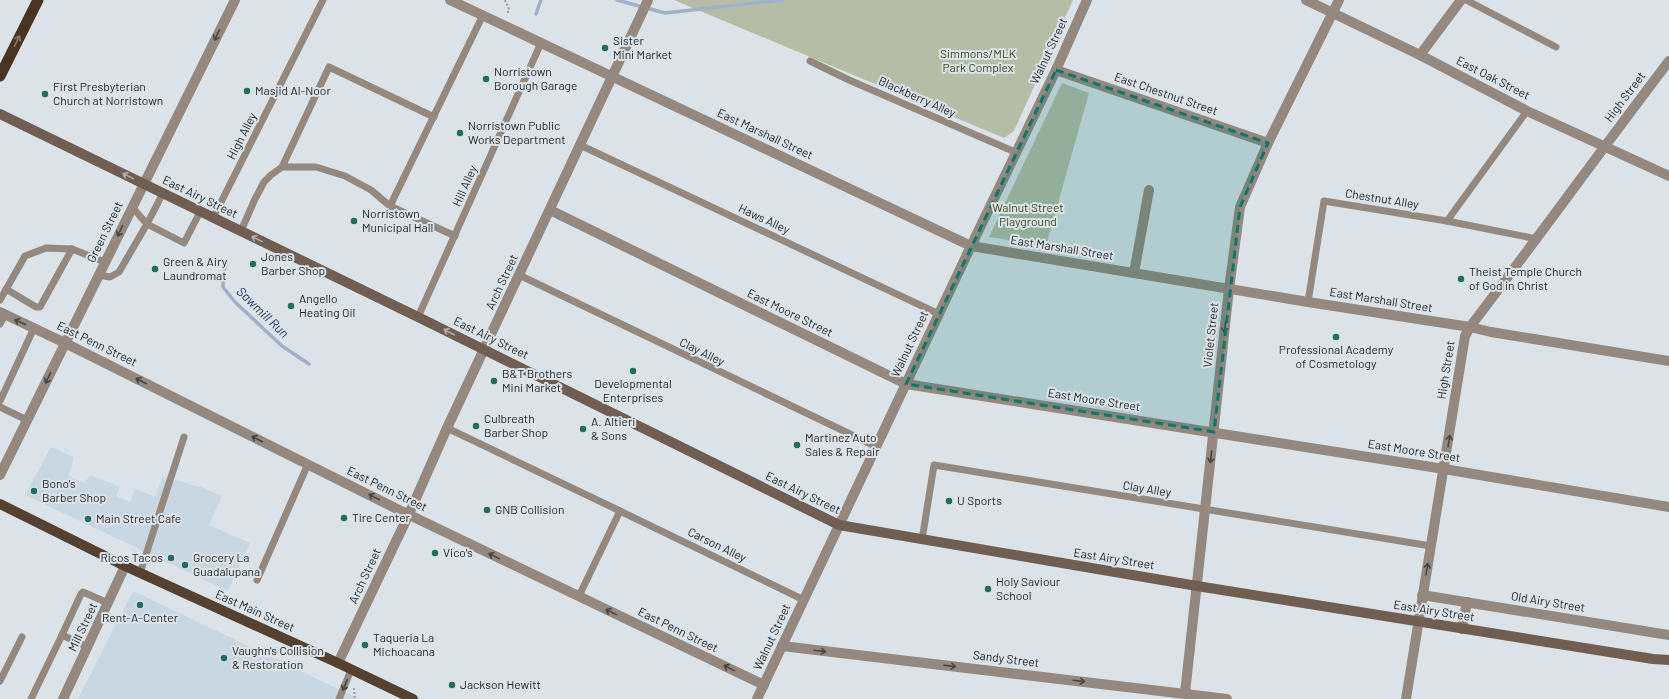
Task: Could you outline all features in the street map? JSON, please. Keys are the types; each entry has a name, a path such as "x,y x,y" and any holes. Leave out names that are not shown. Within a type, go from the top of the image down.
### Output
{"highway":[{"path":"0,76 38,0"}],"main road":[{"name":"East Airy Street","path":"0,114 418,317 839,525 1197,586 1653,659 1669,660"},
{"name":"East Main Street","path":"0,504 125,566 338,663 413,699"}],"street":[{"name":"Green Street","path":"0,475 234,0"},
{"name":"East Marshall Street","path":"450,0 971,246 1669,361"},
{"name":"Arch Street","path":"338,663 611,76 648,0"},
{"name":"Walnut Street","path":"757,699 1015,152 1056,70 1087,0"},
{"name":"East Oak Street","path":"1306,0 1420,55 1527,111 1605,145 1669,176"},
{"name":"Violet Street","path":"1185,693 1229,289 1240,207 1268,143 1339,0"},
{"path":"1420,55 1461,0"},
{"name":"High Street","path":"1406,699 1465,336 1470,327 1537,239 1605,145 1669,61"},
{"name":"East Chestnut Street","path":"1056,70 1268,143"},
{"path":"1134,273 1149,190"},
{"name":"East Moore Street","path":"550,210 906,384 1444,469 1669,507"},
{"name":"East Penn Street","path":"2,314 65,343 408,514 764,685"},
{"name":"Mill Street","path":"63,699 125,566"},
{"name":"Old Airy Street","path":"1422,595 1669,635"},
{"path":"1462,629 1467,602"},
{"name":"Sandy Street","path":"782,646 1227,699"}],"lane":[{"name":"High Alley","path":"213,218 323,0"},
{"path":"1466,0 1556,47"},
{"path":"390,206 483,15"},
{"name":"Hill Alley","path":"418,317 541,43"},
{"name":"Blackberry Alley","path":"810,61 848,80 1015,152"},
{"path":"241,231 264,182 282,167 329,67 434,117"},
{"path":"1447,221 1527,111"},
{"name":"Haws Alley","path":"580,145 939,314"},
{"path":"282,167 316,166 345,176 372,190 390,206 455,236"},
{"path":"98,274 110,277 119,272 163,193"},
{"name":"Chestnut Alley","path":"1308,302 1324,201 1447,221 1537,239"},
{"path":"132,207 147,224 184,243 200,212"},
{"path":"0,300 25,256 46,248 72,249 105,262"},
{"path":"6,290 36,307 40,307 72,249"},
{"name":"Clay Alley","path":"519,275 877,447"},
{"path":"0,324 2,314"},
{"path":"0,401 34,328"},
{"path":"0,407 27,420"},
{"name":"Carson Alley","path":"447,428 804,600"},
{"path":"140,573 184,437"},
{"path":"257,580 308,464"},
{"name":"Clay Alley","path":"922,540 934,465 1431,546"},
{"path":"579,596 620,511"},
{"path":"31,699 81,594 83,592 108,603"},
{"path":"62,635 88,647"},
{"path":"0,681 22,637"},
{"path":"339,699 351,670"}],"path":[{"path":"503,25 509,9 505,0"}],"highlighted area":[{"path":"1056,70 1268,143 1240,207 1214,432 906,384"}],"shaded area":[{"path":"51,447 74,457 68,476 85,483 90,475 120,487 116,496 130,502 135,489 155,497 163,477 201,487 222,496 209,525 250,543 228,591 25,495"},
{"path":"133,591 355,697 354,699 78,699"}],"green space":[{"name":"Simmons/MLK Park Complex","path":"674,0 1073,0 1014,131 1004,138"},
{"name":"Walnut Street Playground","path":"1062,83 1089,93 1046,246 989,237"}],"waterway":[{"name":"Sawmill Run","path":"536,14 541,0"},
{"name":"Sawmill Run","path":"617,0 665,13 783,0"},
{"name":"Sawmill Run","path":"226,263 223,276 223,287 235,302 282,346 309,364"}],"place":[{"name":"Sister Mini Market","path":"605,48"},
{"name":"Norristown Borough Garage","path":"486,79"},
{"name":"Masjid Al-Noor","path":"247,91"},
{"name":"First Presbyterian Church at Norristown","path":"45,94"},
{"name":"Norristown Public Works Department","path":"460,133"},
{"name":"Norristown Municipal Hall","path":"354,221"},
{"name":"Jones Barber Shop","path":"253,264"},
{"name":"Green & Airy Laundromat","path":"155,269"},
{"name":"Theist Temple Church of God in Christ","path":"1461,279"},
{"name":"Angello Heating Oil","path":"291,306"},
{"name":"Professional Academy of Cosmetology","path":"1336,337"},
{"name":"Developmental Enterprises","path":"633,371"},
{"name":"B&T Brothers Mini Market","path":"494,381"},
{"name":"Culbreath Barber Shop","path":"476,426"},
{"name":"A. Altieri & Sons","path":"583,429"},
{"name":"Martinez Auto Sales & Repair","path":"797,445"},
{"name":"Bono's Barber Shop","path":"34,491"},
{"name":"U Sports","path":"949,501"},
{"name":"GNB Collision","path":"487,510"},
{"name":"Tire Center","path":"344,518"},
{"name":"Main Street Cafe","path":"88,519"},
{"name":"Vico's","path":"435,553"},
{"name":"Ricos Tacos","path":"171,558"},
{"name":"Grocery La Guadalupana","path":"185,565"},
{"name":"Holy Saviour School","path":"988,589"},
{"name":"Rent-A-Center","path":"140,605"},
{"name":"Taqueria La Michoacana","path":"365,645"},
{"name":"Vaughn's Collision & Restoration","path":"224,658"},
{"name":"Jackson Hewitt","path":"452,685"}]}
